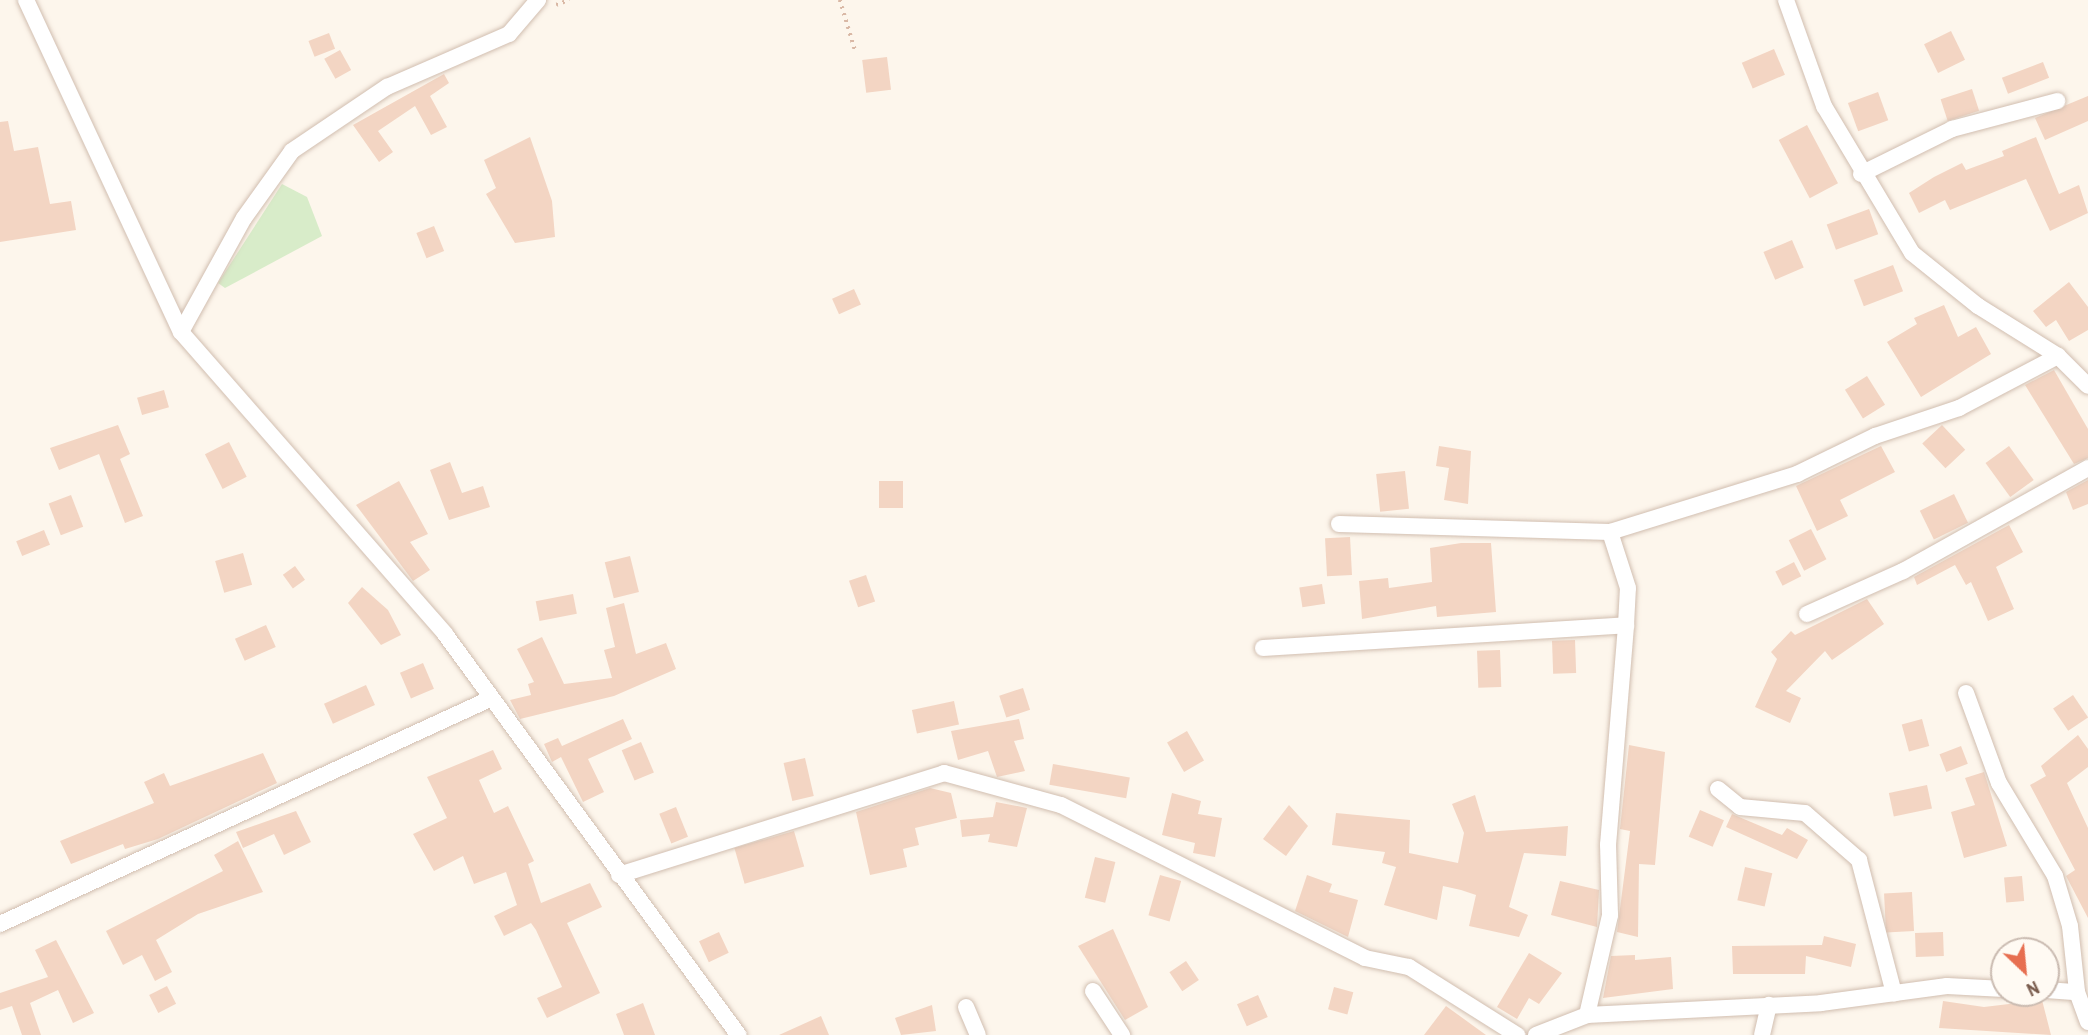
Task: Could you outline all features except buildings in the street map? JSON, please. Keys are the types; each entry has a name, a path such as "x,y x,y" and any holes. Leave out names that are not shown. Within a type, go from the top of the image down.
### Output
{"street":[{"path":"26,0 181,332 445,634 619,875 739,1035"},
{"path":"181,332 244,218 292,151 387,87 509,34 538,0"},
{"path":"1786,0 1824,106 1861,174 1912,253 1978,306 2058,356 2088,386"},
{"path":"1861,174 1952,129 2057,101"},
{"path":"1339,524 1610,532 1797,474 1874,436 1959,408 2058,356"},
{"path":"1807,614 1903,571 2088,468"},
{"path":"1587,1015 1611,915 1608,845 1628,588 1610,532"},
{"path":"1263,648 1626,625"},
{"path":"1966,693 1999,783 2055,876 2070,926 2077,992 2088,1022"},
{"path":"0,923 492,698"},
{"path":"619,875 944,773 1061,805 1366,958 1409,967 1517,1035"},
{"path":"1718,789 1740,807 1805,813 1859,860 1894,993"},
{"path":"1536,1035 1587,1015 1769,1005 1894,993 1990,990"},
{"path":"1093,991 1122,1035"},
{"path":"2060,991 2077,992"},
{"path":"1762,1035 1769,1005"},
{"path":"966,1007 978,1035"}],"path":[{"path":"841,0 855,50"}],"green space":[{"path":"282,184 307,197 322,236 225,288 218,283"}]}
